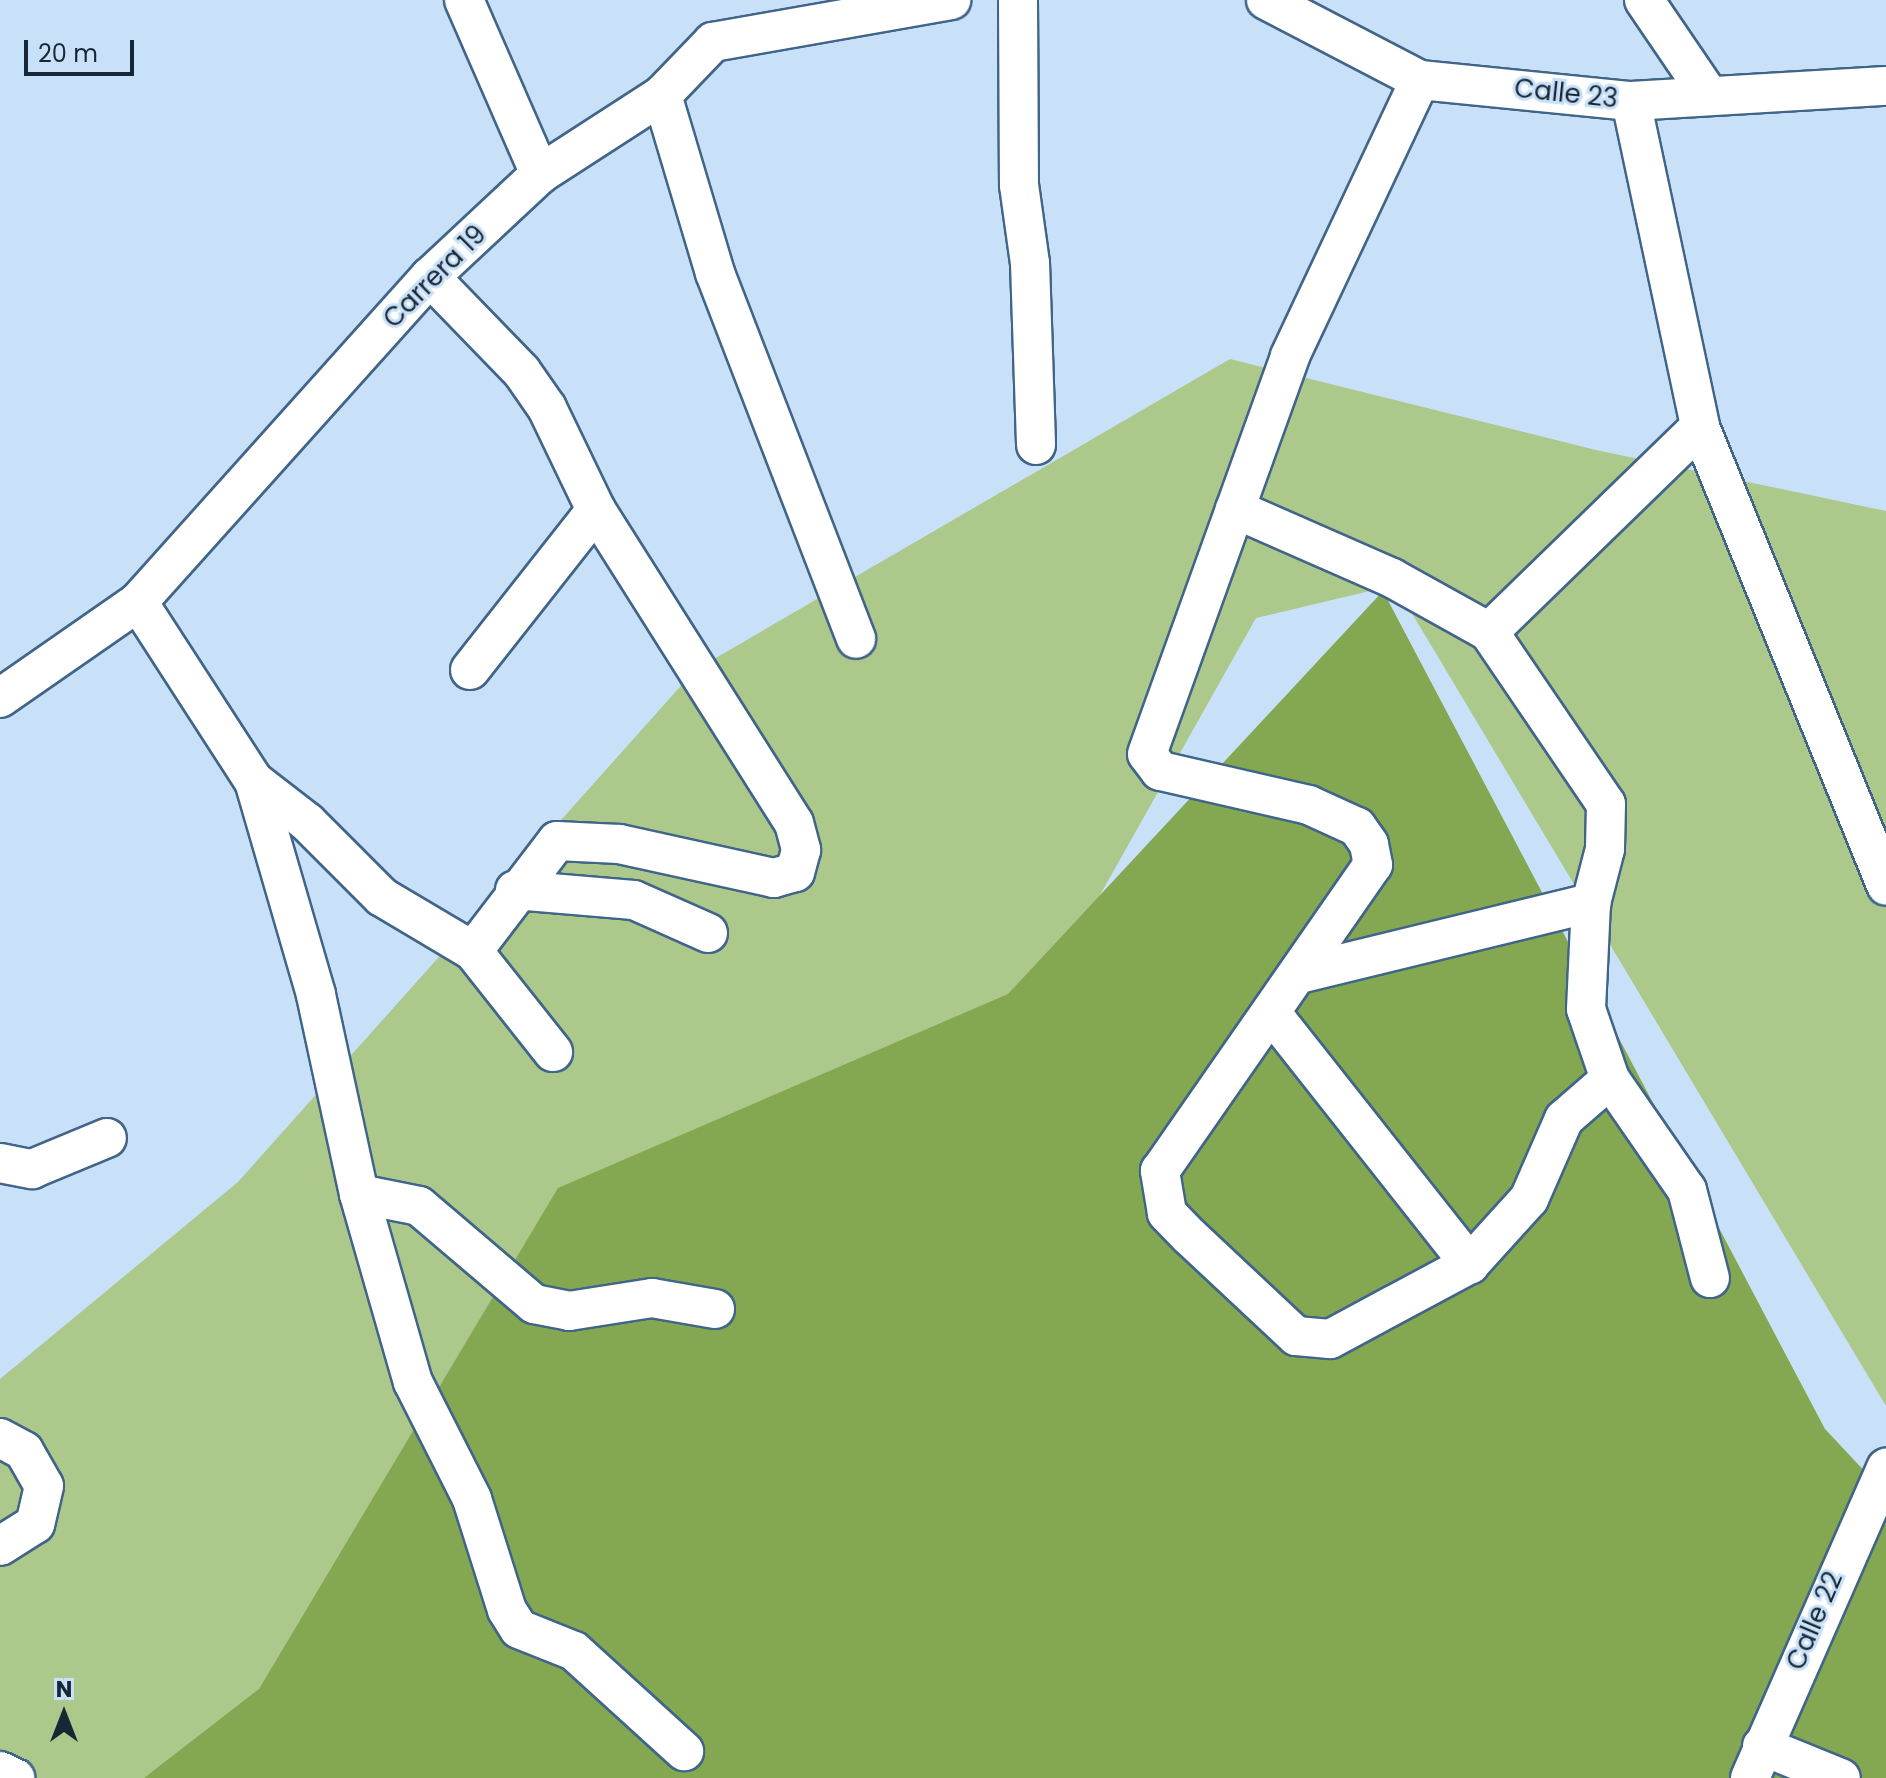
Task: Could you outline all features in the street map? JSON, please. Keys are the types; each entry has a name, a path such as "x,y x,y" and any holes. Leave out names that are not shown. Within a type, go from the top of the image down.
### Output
{"street":[{"path":"464,0 540,174"},
{"name":"Carrera 19","path":"0,698 138,602 430,277 540,174 662,95 713,42 951,0"},
{"path":"1018,0 1019,185 1030,263 1036,445"},
{"name":"Calle 23","path":"1266,0 1420,80 1631,101 1708,94 1886,86"},
{"path":"1644,0 1708,94"},
{"path":"1420,80 1290,356 1147,754 1160,771 1309,805 1357,827 1369,844 1373,865 1273,1015 1160,1171 1167,1213 1296,1336 1330,1339 1470,1264 1529,1199 1564,1119 1610,1079"},
{"path":"662,95 715,273 856,639"},
{"path":"1631,101 1700,427 1886,886"},
{"path":"430,277 522,372 596,510 794,823 801,850 795,872 774,878 619,844 557,841 515,890 473,951"},
{"path":"1489,632 1700,427"},
{"path":"1235,509 1392,578 1489,632 1606,804 1605,849 1591,903 1586,1009 1610,1079 1687,1190 1710,1278"},
{"path":"470,670 596,510"},
{"path":"138,602 254,781 316,995 359,1194 413,1382 472,1499 507,1610 519,1629 574,1651 684,1751"},
{"path":"254,781 307,822 382,897 473,951 553,1052"},
{"path":"515,890 634,900 708,933"},
{"path":"1299,974 1591,903"},
{"path":"1273,1015 1470,1264"},
{"path":"0,1163 32,1169 107,1138"},
{"path":"359,1194 419,1206 534,1304 569,1311 652,1298 715,1309"},
{"path":"0,1438 24,1451 44,1486 35,1524 0,1546"},
{"name":"Calle 22","path":"1756,1762 1886,1468"},
{"path":"1756,1762 1841,1778"},
{"path":"0,1771 15,1778"}],"green space":[{"path":"1230,359 1596,450 1886,511 1886,1406 1395,585 1256,618 1015,1046 208,1778 0,1778 0,1379 238,1182 695,670"},
{"path":"1383,591 1825,1429 1886,1494 1886,1778 144,1778 259,1689 558,1188 1008,994"}]}
